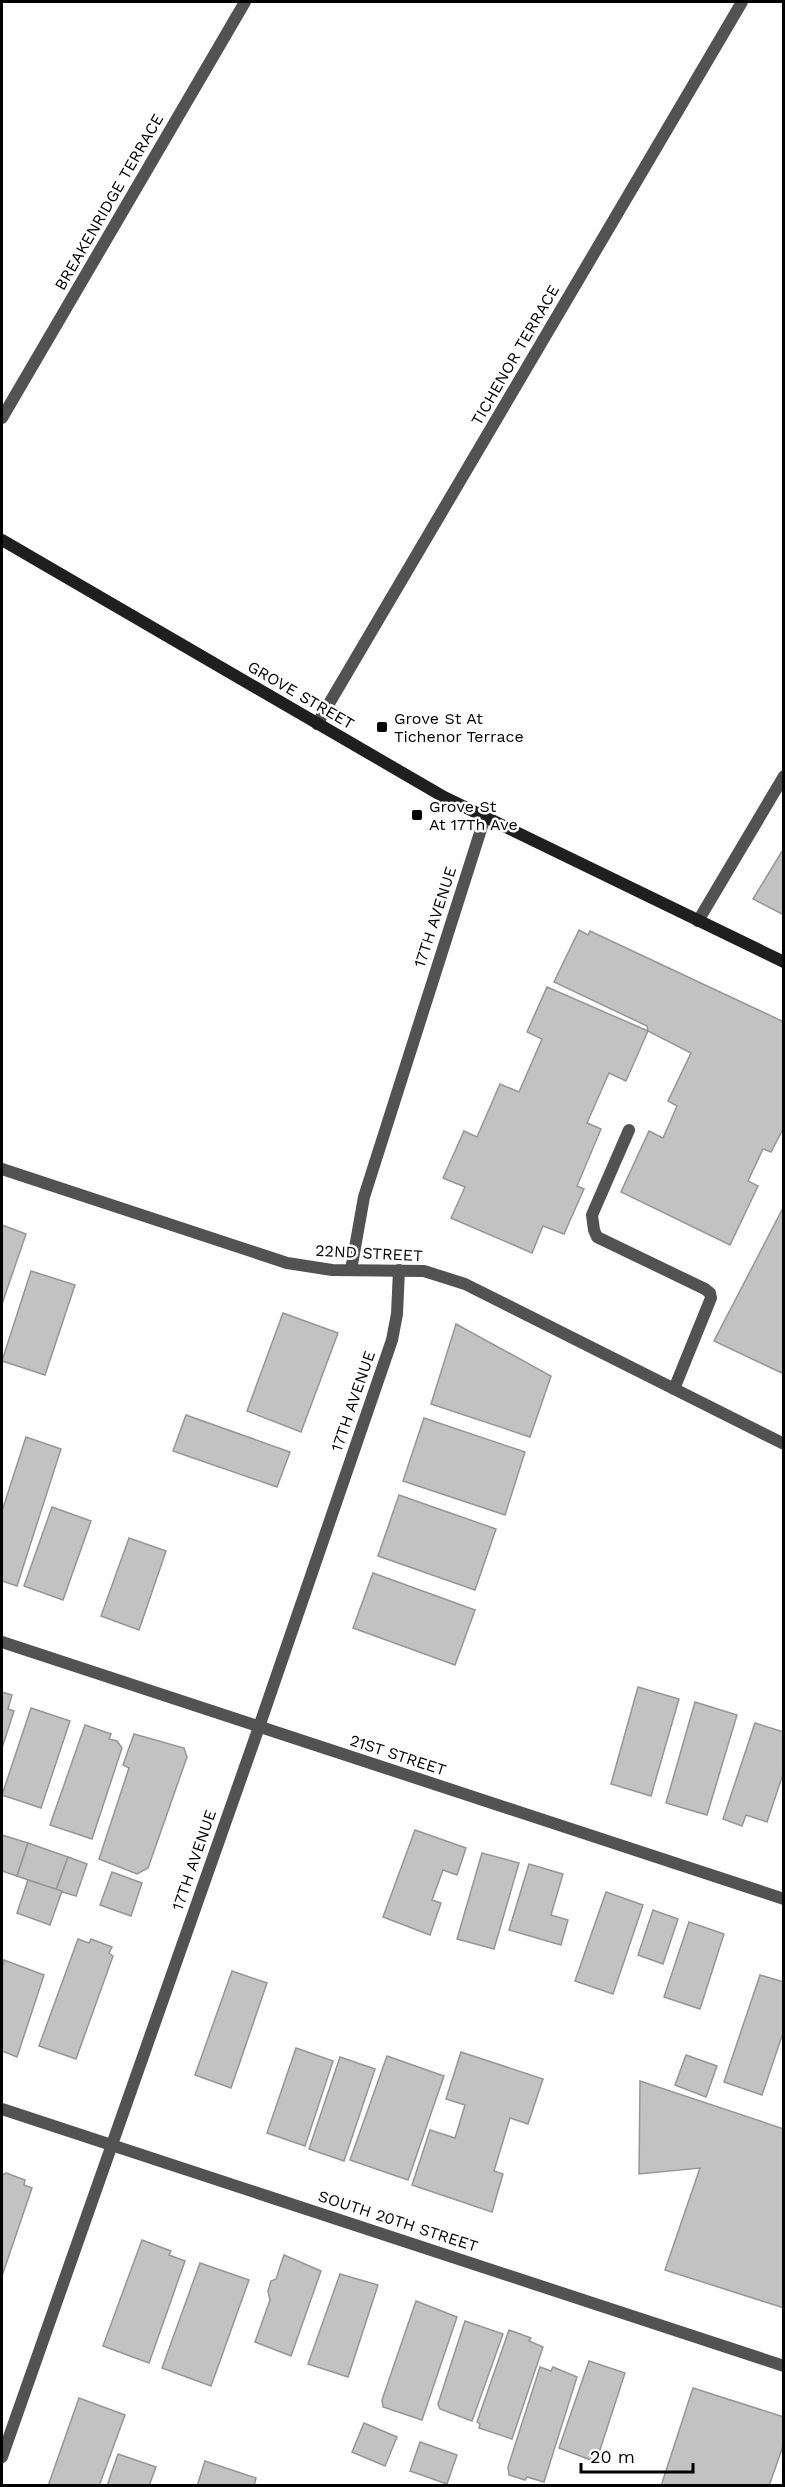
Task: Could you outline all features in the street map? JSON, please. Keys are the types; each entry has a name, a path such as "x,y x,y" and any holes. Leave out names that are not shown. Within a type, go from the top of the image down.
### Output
{"main road":[{"name":"GROVE STREET","path":"2,540 317,724 485,817 783,962"}],"street":[{"name":"BREAKENRIDGE TERRACE","path":"2,418 245,2"},
{"name":"TICHENOR TERRACE","path":"317,724 742,2"},
{"path":"698,921 783,776"},
{"name":"17TH AVENUE","path":"351,1270 363,1197 485,817"},
{"path":"628,1130 592,1215 597,1237 705,1289 710,1293 711,1298 674,1389"},
{"name":"22ND STREET","path":"2,1169 287,1263 311,1268 424,1271 465,1284 783,1444"},
{"name":"17TH AVENUE","path":"2,2457 259,1727 392,1340 398,1314 399,1270"},
{"name":"21ST STREET","path":"2,1642 783,1899"},
{"name":"SOUTH 20TH STREET","path":"2,2109 783,2366"}],"building":[{"path":"784,848 784,915 753,899"},
{"path":"579,930 588,935 590,931 784,1022 784,1127 771,1152 763,1149 748,1181 758,1186 730,1245 621,1192 649,1131 663,1138 677,1106 668,1101 691,1053 648,1031 647,1026 554,982"},
{"path":"547,987 648,1031 626,1081 609,1073 587,1123 601,1129 577,1186 584,1189 564,1234 543,1226 532,1253 451,1218 465,1187 443,1178 464,1131 477,1137 500,1084 519,1092 542,1039 527,1032"},
{"path":"784,1206 784,1374 714,1341"},
{"path":"2,1225 26,1234 2,1304"},
{"path":"31,1271 75,1285 45,1375 2,1361"},
{"path":"283,1313 338,1333 301,1432 247,1411"},
{"path":"456,1324 551,1376 530,1437 431,1404"},
{"path":"186,1415 290,1452 277,1487 173,1451"},
{"path":"424,1418 525,1452 505,1515 403,1481"},
{"path":"26,1437 61,1449 17,1586 2,1581 2,1511"},
{"path":"399,1495 496,1529 475,1590 378,1556"},
{"path":"52,1507 91,1521 63,1600 24,1586"},
{"path":"129,1538 166,1551 139,1630 101,1616"},
{"path":"373,1573 475,1610 455,1665 353,1628"},
{"path":"638,1687 679,1699 651,1796 611,1784"},
{"path":"2,1692 12,1695 8,1709 14,1711 2,1748"},
{"path":"695,1702 737,1715 707,1815 666,1803"},
{"path":"31,1708 70,1721 41,1808 2,1795"},
{"path":"755,1723 784,1732 784,1771 767,1822 746,1815 742,1826 723,1819"},
{"path":"85,1725 111,1734 109,1739 117,1741 122,1748 92,1839 50,1825"},
{"path":"134,1734 184,1748 187,1757 148,1868 137,1874 99,1859 129,1768 123,1765"},
{"path":"415,1830 466,1848 457,1875 443,1870 432,1900 441,1903 430,1935 383,1917"},
{"path":"2,1835 28,1843 17,1876 2,1871"},
{"path":"28,1843 68,1857 56,1890 17,1876"},
{"path":"482,1853 519,1863 494,1949 457,1939"},
{"path":"68,1857 87,1864 76,1896 56,1890"},
{"path":"529,1864 563,1874 551,1915 568,1920 561,1945 509,1930"},
{"path":"112,1872 142,1883 131,1916 100,1905"},
{"path":"28,1880 62,1891 50,1925 17,1913"},
{"path":"606,1892 643,1905 613,1994 575,1981"},
{"path":"653,1910 678,1919 663,1964 638,1955"},
{"path":"689,1922 724,1934 700,2009 664,1997"},
{"path":"78,1939 89,1943 91,1939 112,1947 109,1953 113,1956 76,2059 39,2046"},
{"path":"4,1960 44,1975 17,2057 2,2051 2,1968"},
{"path":"232,1971 267,1983 231,2088 195,2075"},
{"path":"760,1975 784,1982 784,2030 762,2095 724,2082"},
{"path":"296,2048 333,2061 305,2146 267,2133"},
{"path":"461,2052 543,2079 528,2124 510,2118 494,2171 503,2174 492,2212 412,2185 430,2130 455,2138 465,2105 446,2099"},
{"path":"686,2055 717,2066 706,2097 675,2085"},
{"path":"387,2056 444,2076 408,2180 350,2160"},
{"path":"340,2057 375,2069 344,2161 309,2149"},
{"path":"640,2081 784,2129 784,2308 665,2270 700,2168 639,2174"},
{"path":"6,2173 25,2180 24,2185 32,2188 2,2276 2,2175"},
{"path":"142,2240 171,2251 169,2255 185,2261 149,2363 103,2346"},
{"path":"284,2255 321,2271 291,2356 255,2342 270,2300 268,2291 271,2281 276,2279"},
{"path":"200,2263 249,2280 211,2386 162,2368"},
{"path":"340,2274 378,2285 348,2377 308,2364"},
{"path":"416,2301 457,2317 422,2420 383,2407 382,2400"},
{"path":"465,2321 503,2334 472,2421 440,2409 438,2404"},
{"path":"509,2330 531,2338 529,2341 543,2347 512,2439 479,2428 480,2424 477,2422"},
{"path":"589,2361 625,2373 596,2462 559,2448"},
{"path":"540,2367 551,2371 553,2367 577,2377 544,2482 509,2475 508,2467"},
{"path":"693,2388 784,2417 784,2443 769,2486 661,2486"},
{"path":"79,2398 125,2415 99,2486 48,2486"},
{"path":"364,2423 397,2437 385,2466 352,2452"},
{"path":"420,2442 457,2455 447,2484 410,2471"},
{"path":"118,2454 156,2467 149,2486 107,2486"},
{"path":"205,2461 256,2478 254,2486 197,2486"}],"place":[{"name":"Grove St At Tichenor Terrace","path":"382,727"},
{"name":"Grove St At 17Th Ave","path":"417,815"}]}
